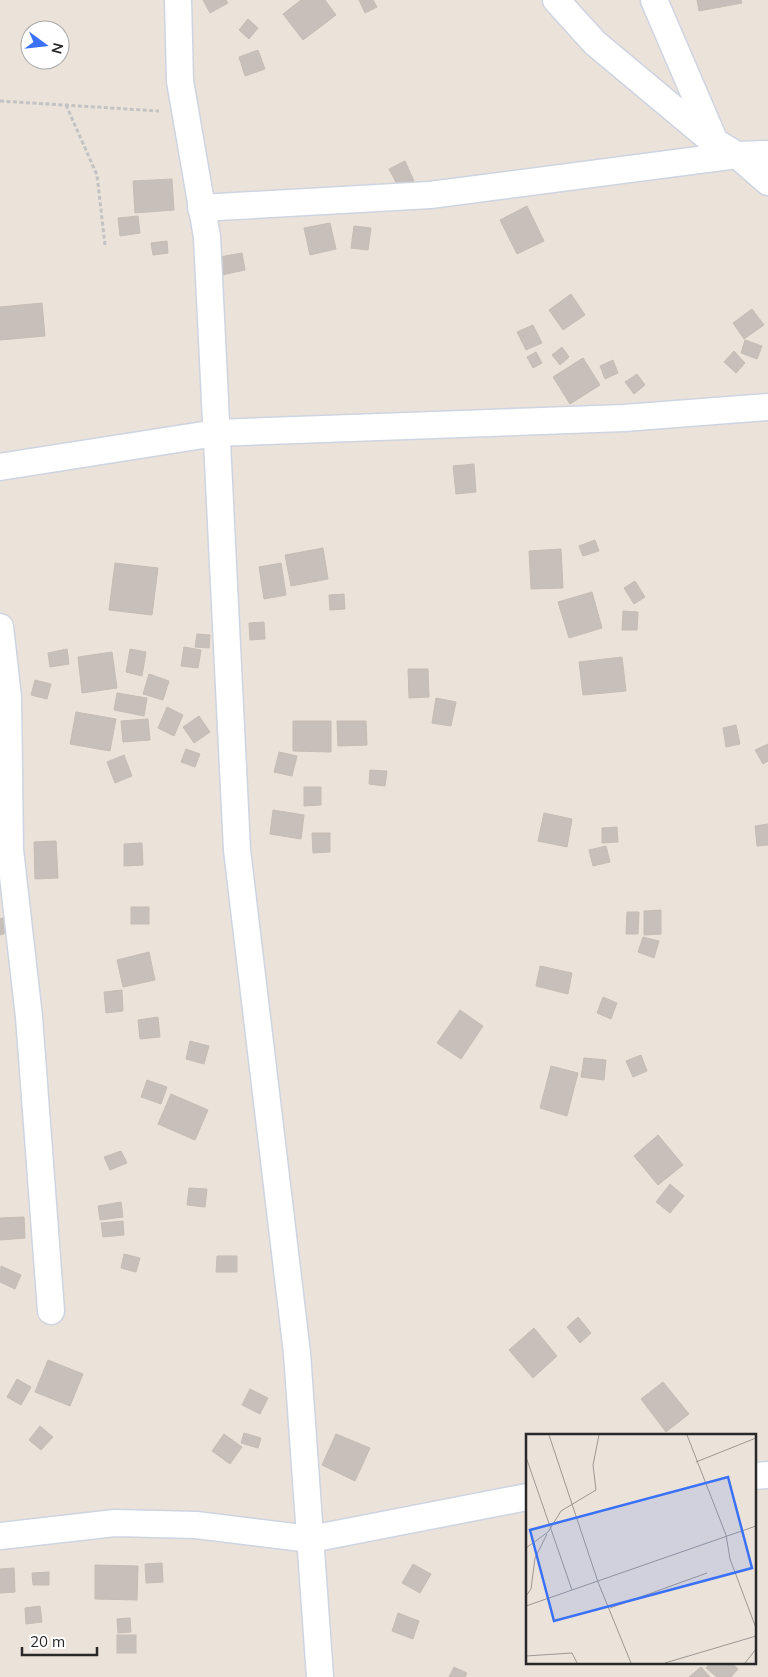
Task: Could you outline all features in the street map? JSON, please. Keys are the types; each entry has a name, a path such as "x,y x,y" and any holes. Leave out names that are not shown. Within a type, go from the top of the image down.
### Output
{"street":[{"path":"178,0 180,81 207,237 237,850 297,1353 320,1677"},
{"path":"556,0 594,42 715,142 737,155 768,182"},
{"path":"654,0 715,142"},
{"path":"202,208 430,195 737,155 768,154"},
{"path":"0,467 216,432 624,418 768,407"},
{"path":"0,627 8,697 10,850 29,1017 51,1310"},
{"path":"0,1536 115,1523 196,1525 311,1539 526,1497"}],"path":[{"path":"0,101 185,113"},
{"path":"66,105 97,174 105,245"}],"building":[{"path":"203,0 226,0 228,3 210,13"},
{"path":"301,0 325,0 336,15 303,40 283,14"},
{"path":"359,0 373,0 377,7 365,13"},
{"path":"697,0 741,0 742,3 699,11"},
{"path":"248,19 258,28 249,39 239,30"},
{"path":"258,50 265,69 245,76 239,57"},
{"path":"405,161 414,181 399,188 389,169"},
{"path":"172,179 174,210 135,213 133,181"},
{"path":"527,206 544,241 517,254 500,220"},
{"path":"138,216 140,233 120,236 118,218"},
{"path":"330,223 336,249 310,255 304,228"},
{"path":"354,226 371,228 368,250 351,248"},
{"path":"167,241 168,253 153,255 151,243"},
{"path":"242,253 245,270 217,276 214,258"},
{"path":"571,294 585,315 563,330 549,310"},
{"path":"42,303 45,336 0,340 0,307"},
{"path":"752,309 764,325 744,339 733,323"},
{"path":"533,325 542,343 526,350 517,332"},
{"path":"745,340 762,346 757,359 741,353"},
{"path":"562,347 569,357 560,365 552,355"},
{"path":"734,351 745,363 736,373 724,362"},
{"path":"536,352 542,363 533,368 527,357"},
{"path":"583,358 600,385 570,404 553,377"},
{"path":"613,360 618,373 605,379 600,366"},
{"path":"637,374 645,385 634,394 625,382"},
{"path":"474,464 476,492 456,494 453,466"},
{"path":"595,540 599,551 583,556 579,546"},
{"path":"323,548 328,579 291,586 285,555"},
{"path":"561,549 563,588 531,589 529,551"},
{"path":"115,563 158,568 152,615 109,610"},
{"path":"281,563 286,595 264,599 259,567"},
{"path":"635,581 645,597 634,604 624,588"},
{"path":"592,592 602,628 569,638 558,602"},
{"path":"344,594 345,609 330,610 329,595"},
{"path":"623,611 638,612 637,630 622,630"},
{"path":"264,622 265,639 250,640 249,623"},
{"path":"197,634 210,635 209,648 195,647"},
{"path":"184,647 201,650 198,668 181,666"},
{"path":"67,649 69,664 50,667 48,653"},
{"path":"130,649 146,652 142,676 126,672"},
{"path":"112,652 117,688 82,693 78,657"},
{"path":"622,657 626,691 583,695 579,662"},
{"path":"408,669 428,669 429,697 409,698"},
{"path":"149,674 169,681 163,700 143,694"},
{"path":"35,680 51,684 47,699 31,695"},
{"path":"117,693 147,698 144,716 114,710"},
{"path":"436,698 456,702 451,726 432,723"},
{"path":"167,707 183,715 174,736 158,728"},
{"path":"76,712 116,719 110,751 70,744"},
{"path":"199,716 210,732 194,743 183,727"},
{"path":"148,719 150,740 123,742 121,721"},
{"path":"293,721 331,721 331,752 293,751"},
{"path":"337,721 366,721 367,745 338,746"},
{"path":"736,725 740,744 726,747 723,728"},
{"path":"768,744 768,761 763,764 755,750"},
{"path":"186,749 200,754 195,767 181,762"},
{"path":"279,752 297,756 292,776 274,772"},
{"path":"124,755 132,776 115,783 107,762"},
{"path":"370,770 387,771 385,786 369,784"},
{"path":"304,787 321,787 321,805 304,806"},
{"path":"273,810 304,815 301,839 270,834"},
{"path":"544,813 572,819 567,847 538,841"},
{"path":"768,824 768,845 757,846 755,826"},
{"path":"617,827 618,842 602,843 602,828"},
{"path":"312,833 330,833 330,852 313,853"},
{"path":"56,841 58,878 35,879 34,842"},
{"path":"142,843 143,865 124,866 124,844"},
{"path":"606,846 610,862 593,866 589,850"},
{"path":"131,907 149,907 149,924 131,924"},
{"path":"661,910 661,934 644,935 644,911"},
{"path":"627,912 639,912 638,934 626,934"},
{"path":"5,917 9,932 0,935 0,919"},
{"path":"643,937 659,941 654,958 638,952"},
{"path":"149,952 155,980 123,987 117,960"},
{"path":"540,966 572,973 568,994 536,986"},
{"path":"122,990 123,1011 106,1013 104,992"},
{"path":"603,997 617,1003 611,1019 597,1013"},
{"path":"460,1010 483,1026 461,1059 437,1043"},
{"path":"158,1017 160,1037 140,1039 138,1020"},
{"path":"190,1041 209,1046 204,1064 186,1059"},
{"path":"641,1055 647,1071 633,1077 626,1061"},
{"path":"584,1058 606,1060 604,1080 581,1077"},
{"path":"551,1066 578,1073 567,1116 540,1108"},
{"path":"147,1080 167,1087 161,1104 141,1097"},
{"path":"171,1094 208,1110 195,1140 158,1124"},
{"path":"658,1135 683,1165 658,1185 634,1156"},
{"path":"121,1151 127,1163 110,1170 104,1157"},
{"path":"670,1184 684,1196 670,1213 656,1202"},
{"path":"189,1188 207,1189 205,1207 187,1205"},
{"path":"121,1202 123,1217 100,1220 98,1206"},
{"path":"24,1217 25,1238 0,1240 0,1218"},
{"path":"123,1221 124,1235 103,1237 101,1223"},
{"path":"124,1254 140,1258 136,1272 121,1268"},
{"path":"217,1256 237,1256 237,1272 216,1272"},
{"path":"1,1266 21,1275 15,1289 0,1282"},
{"path":"578,1317 591,1333 580,1343 567,1327"},
{"path":"534,1328 557,1356 533,1378 509,1350"},
{"path":"48,1360 83,1374 70,1406 35,1392"},
{"path":"17,1379 31,1387 21,1405 7,1397"},
{"path":"663,1382 689,1414 666,1432 641,1399"},
{"path":"250,1389 268,1398 260,1414 242,1405"},
{"path":"40,1426 53,1437 41,1450 29,1440"},
{"path":"244,1433 261,1438 258,1448 241,1443"},
{"path":"224,1434 242,1447 230,1464 212,1451"},
{"path":"336,1434 370,1448 355,1481 322,1465"},
{"path":"162,1563 163,1582 146,1583 145,1564"},
{"path":"413,1564 431,1574 420,1593 402,1583"},
{"path":"95,1565 138,1566 137,1600 95,1599"},
{"path":"14,1568 15,1592 0,1593 0,1569"},
{"path":"49,1572 49,1585 33,1585 32,1573"},
{"path":"40,1606 42,1622 26,1624 25,1608"},
{"path":"398,1613 419,1621 413,1639 392,1631"},
{"path":"130,1618 131,1632 118,1633 117,1619"},
{"path":"117,1635 136,1635 136,1653 117,1653"},
{"path":"709,1664 733,1664 738,1669 731,1677 717,1677 706,1668"},
{"path":"454,1667 467,1673 465,1677 449,1677"},
{"path":"701,1667 710,1677 689,1677"}]}
